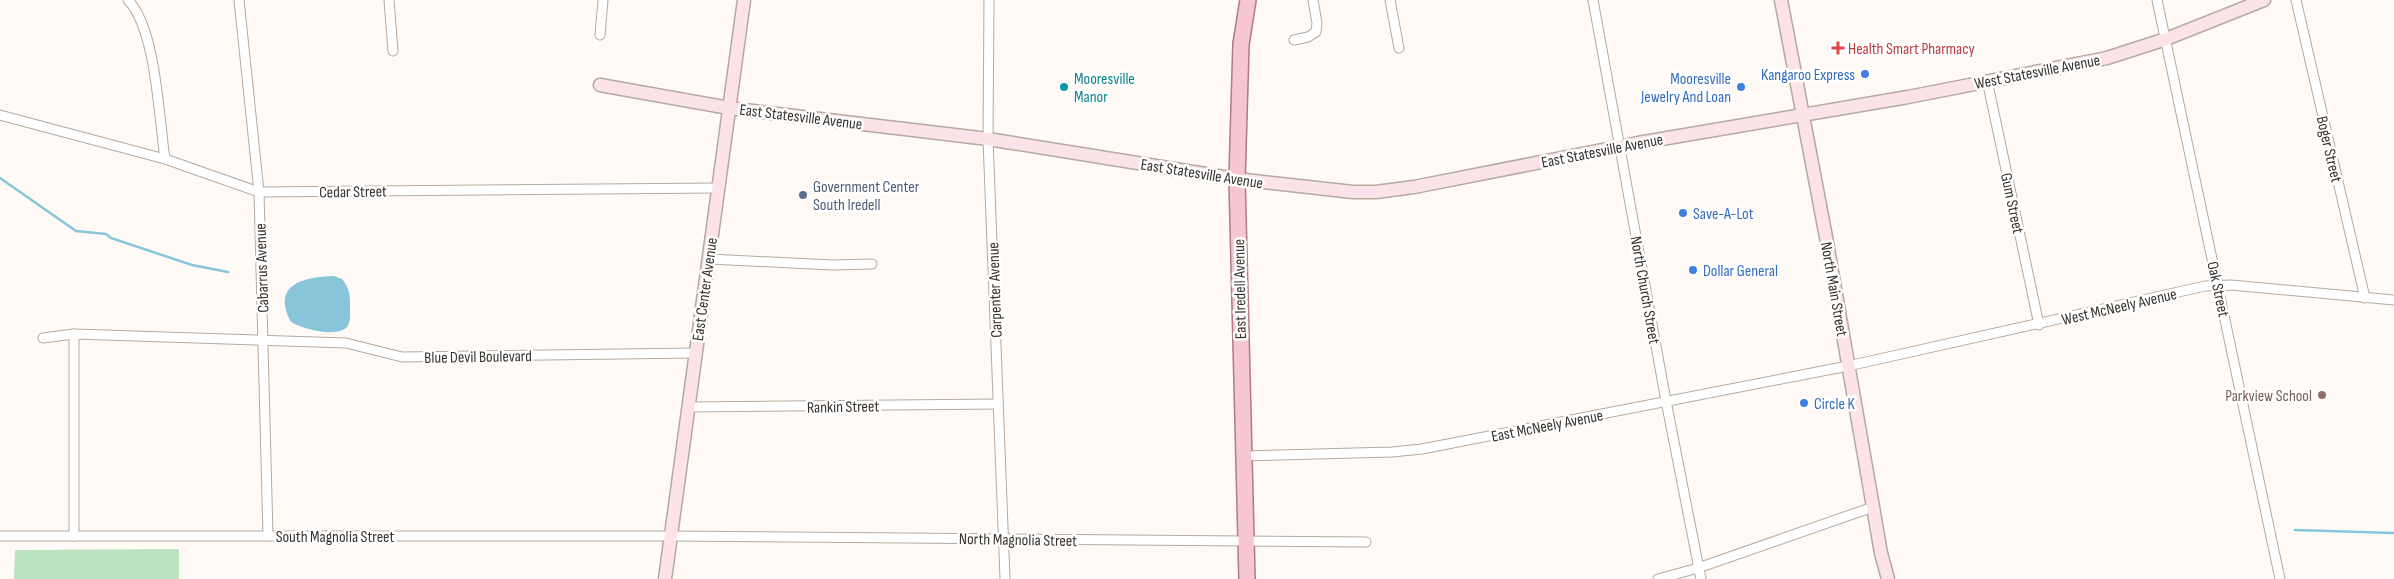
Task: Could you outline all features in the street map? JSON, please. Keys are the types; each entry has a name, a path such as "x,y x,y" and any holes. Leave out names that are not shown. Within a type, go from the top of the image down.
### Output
{"main road":[{"name":"East Iredell Avenue","path":"1247,579 1242,456 1237,180 1240,62 1248,0"}],"street":[{"path":"128,0 144,25 150,48 165,159"},
{"name":"Cabarrus Avenue","path":"238,0 259,192 268,536"},
{"path":"389,0 393,51"},
{"path":"600,35 603,0"},
{"name":"East Center Avenue","path":"665,579 744,0"},
{"name":"Carpenter Avenue","path":"989,0 988,139 1005,579"},
{"path":"1294,40 1308,37 1316,32 1318,23 1313,0"},
{"path":"1390,0 1399,48"},
{"name":"North Church Street","path":"1594,0 1666,402 1701,579"},
{"name":"North Main Street","path":"1781,0 1881,553 1888,579"},
{"name":"Oak Street","path":"2157,0 2280,579"},
{"name":"West Statesville Avenue","path":"1802,114 1908,97 2107,58 2166,39 2264,0"},
{"name":"Boger Street","path":"2296,0 2365,298"},
{"name":"Gum Street","path":"1987,80 2039,325"},
{"name":"East Statesville Avenue","path":"600,85 729,108 988,139 1237,180 1315,189 1376,192 1802,114"},
{"name":"Cedar Street","path":"0,115 165,159 259,192 718,188"},
{"path":"708,259 832,265 872,264"},
{"name":"West McNeely Avenue","path":"1848,366 2218,285 2394,300"},
{"path":"74,334 74,536"},
{"name":"Blue Devil Boulevard","path":"43,338 74,334 346,343 402,357 695,353"},
{"name":"East McNeely Avenue","path":"1242,456 1422,450 1848,366"},
{"name":"Rankin Street","path":"688,407 998,404"},
{"path":"1658,579 1698,568 1873,507"},
{"name":"South Magnolia Street","path":"0,536 670,536"},
{"name":"North Magnolia Street","path":"670,536 1366,542"}],"green space":[{"path":"179,549 179,579 14,579 15,550"}],"water":[{"path":"334,276 342,279 349,292 350,318 347,327 336,332 328,332 311,330 291,322 286,309 285,299 288,291 302,281"}],"waterway":[{"path":"0,178 76,231 106,234 111,238 192,265 228,272"},
{"path":"2295,530 2394,533"}],"place":[{"name":"Health Smart Pharmacy","path":"1838,48"},
{"name":"Kangaroo Express","path":"1865,74"},
{"name":"Mooresville Manor","path":"1064,87"},
{"name":"Mooresville Jewelry And Loan","path":"1741,87"},
{"name":"Government Center South Iredell","path":"803,195"},
{"name":"Save-A-Lot","path":"1683,213"},
{"name":"Dollar General","path":"1693,270"},
{"name":"Parkview School","path":"2322,395"},
{"name":"Circle K","path":"1804,403"}]}
